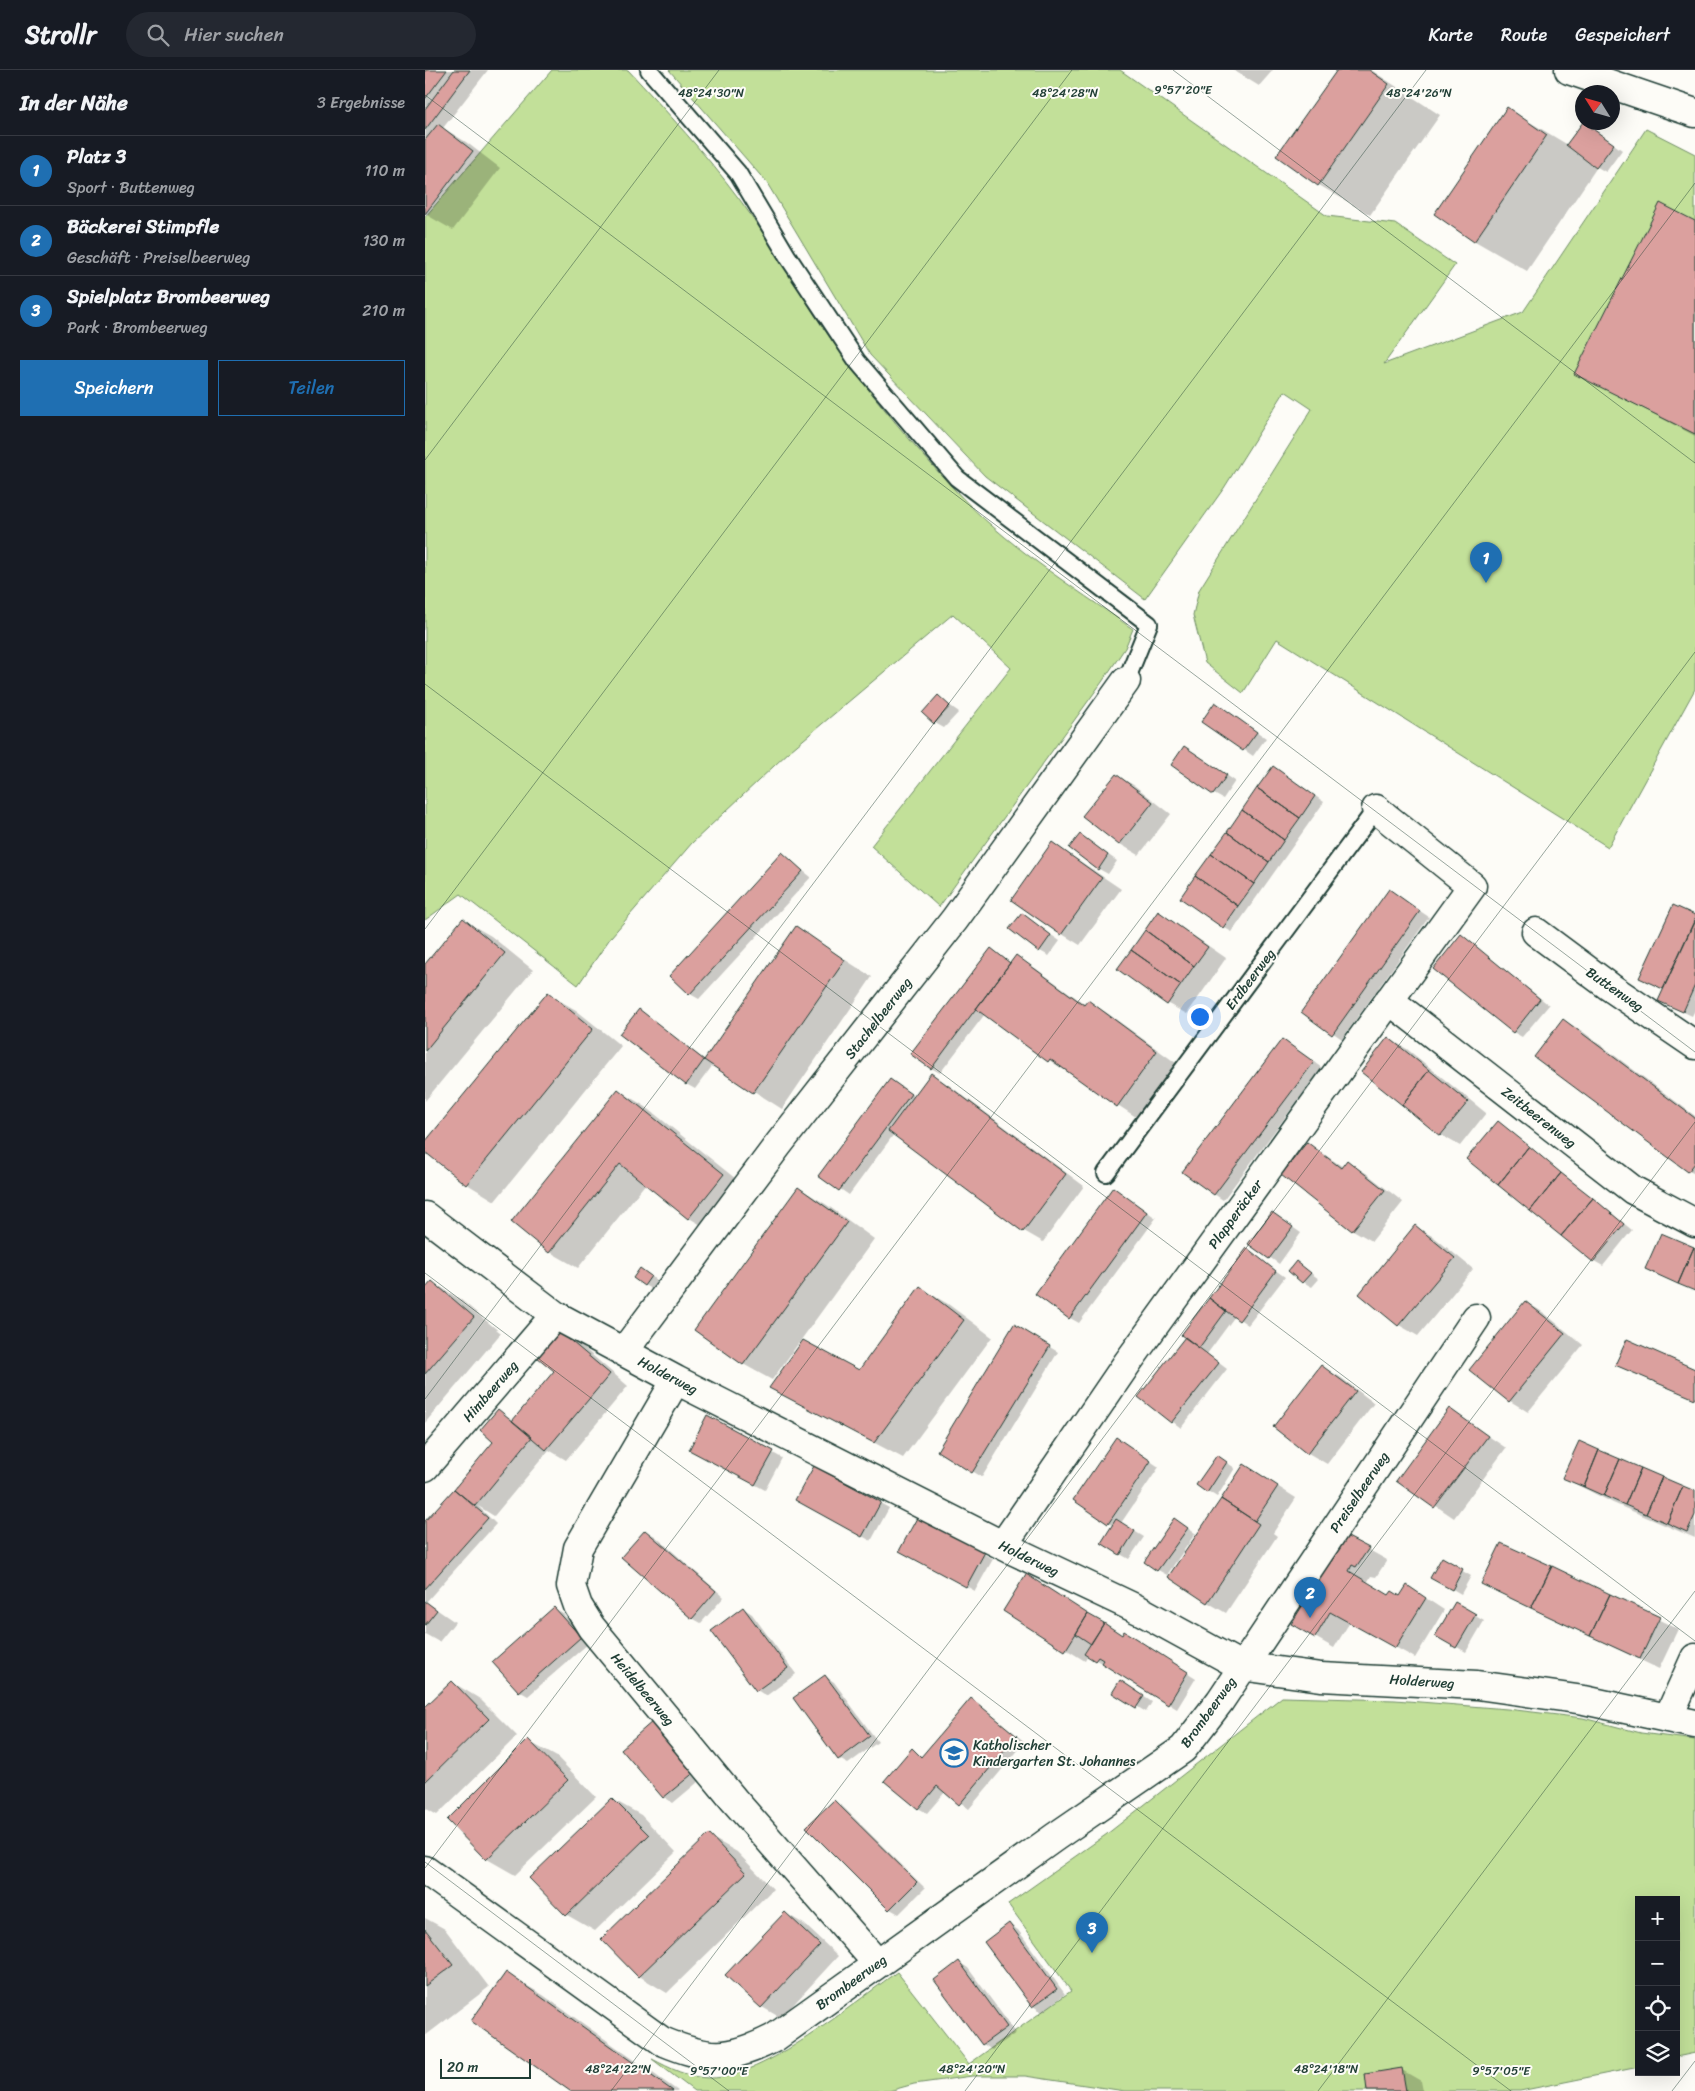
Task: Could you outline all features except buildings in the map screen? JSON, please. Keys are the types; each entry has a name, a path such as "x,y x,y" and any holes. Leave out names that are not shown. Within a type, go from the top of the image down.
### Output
{"street":[{"path":"1569,70 1695,113"},
{"name":"Stachelbeerweg","path":"624,1351 778,1145 955,919 1126,681"},
{"name":"Plapperäcker","path":"1003,1545 1128,1362 1472,886 1376,809"},
{"name":"Buttenweg","path":"1536,932 1610,987 1695,1045"},
{"name":"Zeitbeerenweg","path":"1389,1000 1633,1190 1695,1223"},
{"name":"Holderweg","path":"425,1216 555,1314 676,1380 1003,1545 1141,1611 1241,1666 1321,1677 1477,1685 1584,1700 1695,1724"},
{"name":"Himbeerweg","path":"425,1467 555,1314"},
{"name":"Preiselbeerweg","path":"1241,1666 1477,1318"},
{"name":"Heidelbeerweg","path":"676,1380 578,1548 572,1567 571,1586 578,1606 591,1628 734,1800 877,1964"},
{"path":"1668,1718 1695,1658"},
{"name":"Brombeerweg","path":"425,1870 662,2041 691,2053 723,2056 749,2051 774,2038 1183,1749 1220,1701 1241,1666"}],"lane":[{"path":"649,70 738,173 788,257 857,361 957,478 1149,624 1126,681"},
{"name":"Erdbeerweg","path":"1106,1173 1376,809"}],"green space":[{"path":"552,70 628,70 714,166 767,238 843,356 882,407 938,472 973,509 1016,546 1133,629 1125,648 1102,682 939,907 871,846 1011,668 953,614 791,750 692,843 611,937 578,985 461,894 425,920 425,217"},
{"path":"669,70 1120,70 1327,216 1395,224 1455,265 1384,364 1523,312 1646,129 1695,154 1695,689 1608,847 1277,639 1243,693 1205,663 1193,615 1199,590 1312,409 1285,391 1224,488 1145,599 985,476 870,355 767,183"},
{"path":"1282,1697 1395,1700 1507,1709 1583,1718 1641,1733 1695,1740 1695,2053 1680,2056 1680,1896 1635,1896 1635,2068 1520,2091 1125,2091 1025,2076 972,2076 914,2084 889,2091 694,2091 652,2059 680,2072 702,2078 732,2075 756,2066 807,2037 897,1972 969,2064 1071,1991 1008,1904 1107,1834"}],"place":[{"name":"Platz 3","path":"1486,583"},
{"name":"Bäckerei Stimpfle","path":"1310,1618"},
{"name":"Katholischer Kindergarten St. Johannes","path":"954,1753"},
{"name":"Spielplatz Brombeerweg","path":"1092,1953"}]}
